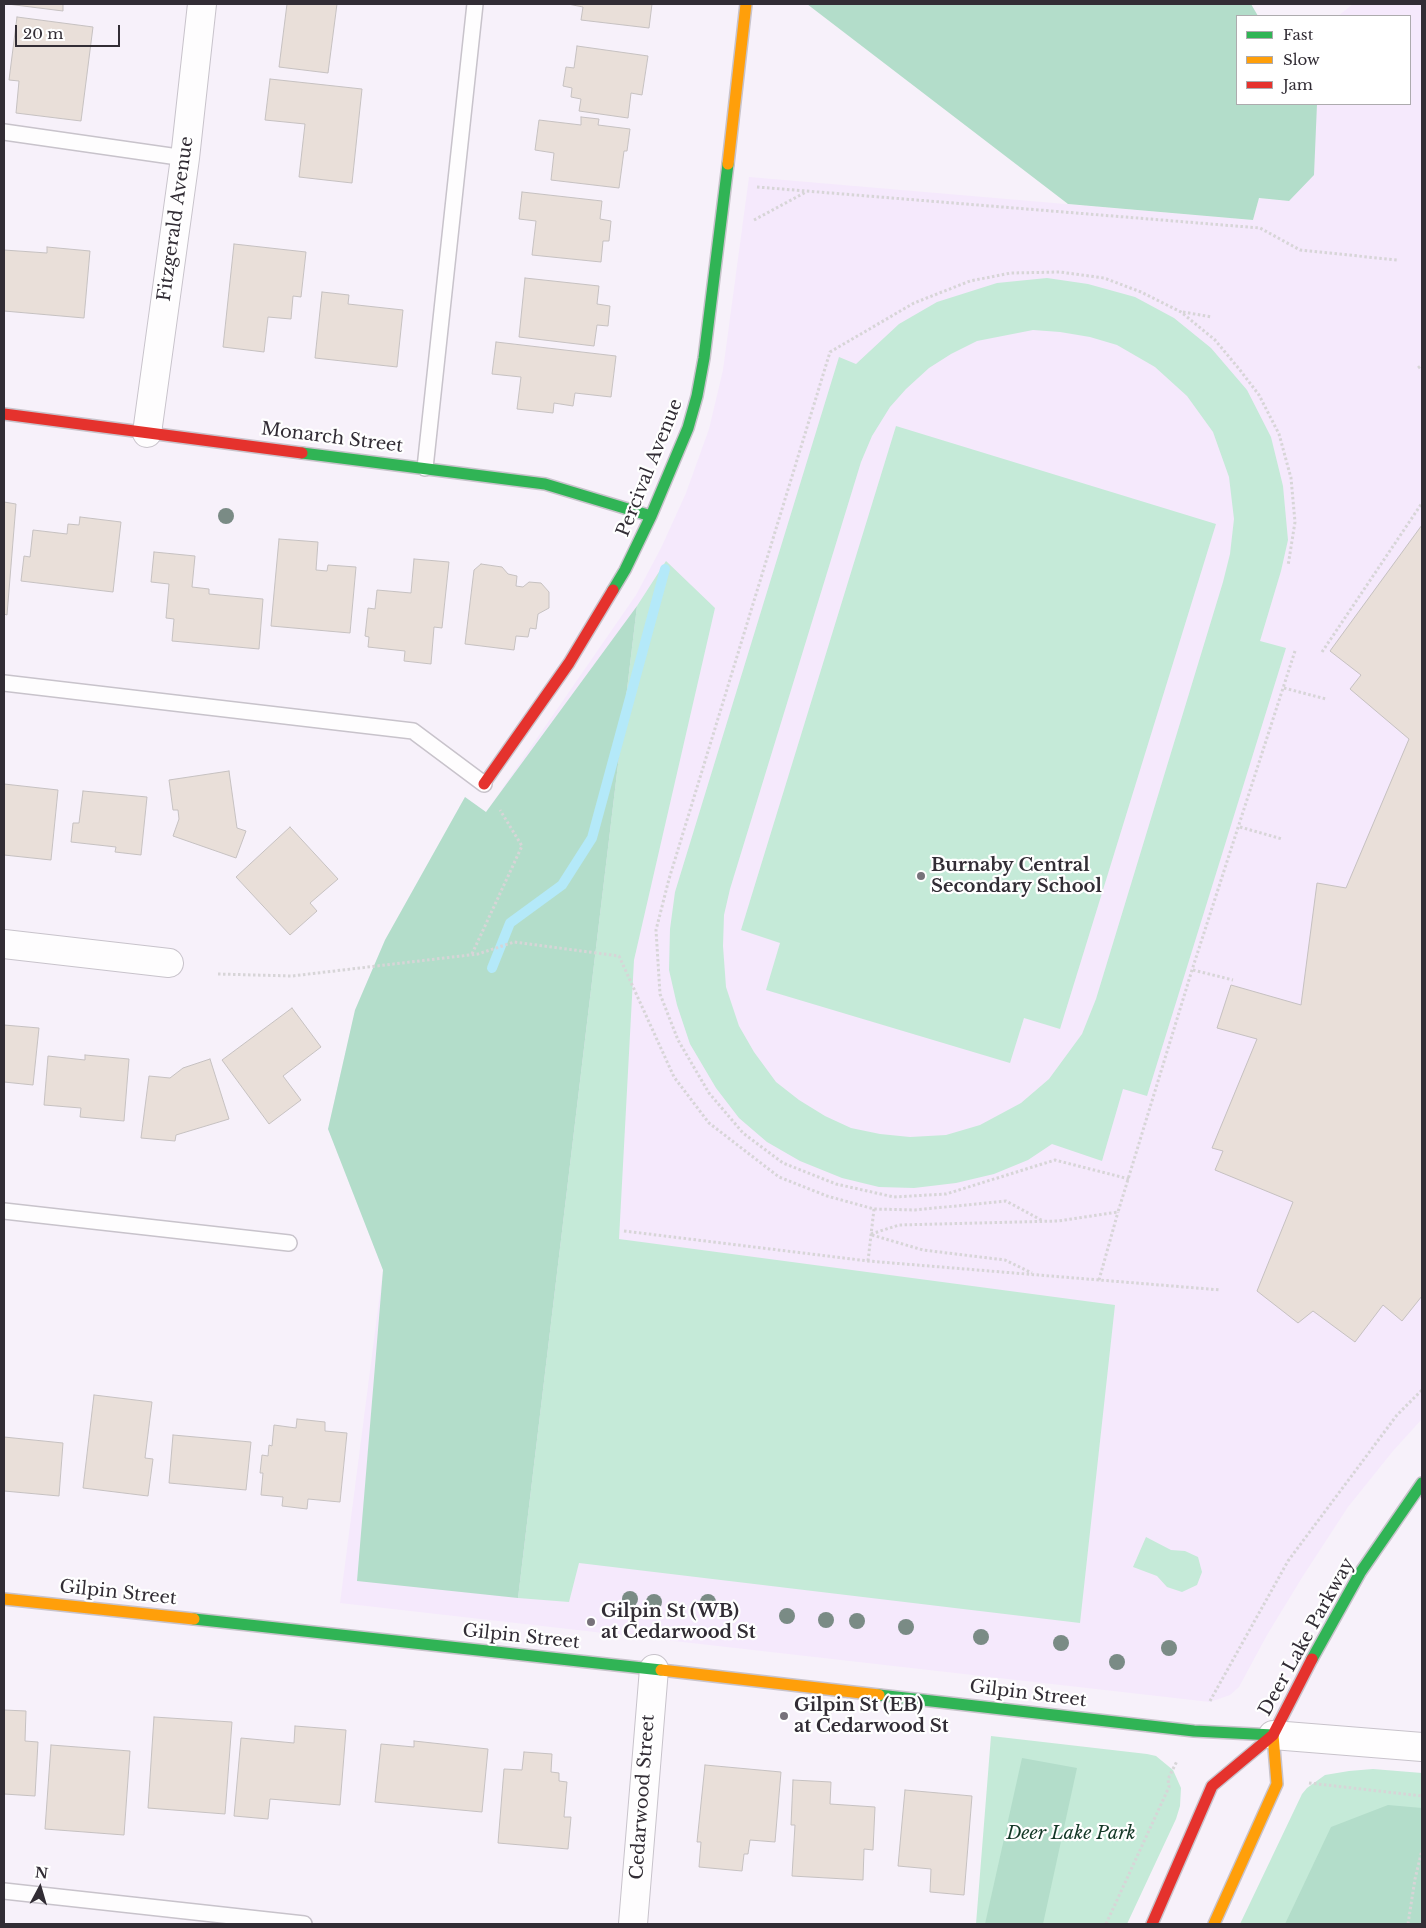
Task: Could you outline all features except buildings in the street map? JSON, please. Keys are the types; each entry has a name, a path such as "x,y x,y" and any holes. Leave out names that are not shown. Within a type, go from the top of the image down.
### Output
{"street":[{"name":"Fitzgerald Avenue","path":"147,433 185,158 202,4"},
{"name":"Percival Avenue","path":"484,784 570,663 625,570 652,516 688,428 697,396 704,358 746,4"},
{"name":"Monarch Street","path":"4,414 545,484 652,516"},
{"path":"4,944 169,963"},
{"name":"Deer Lake Parkway","path":"1152,1924 1212,1786 1273,1735 1322,1639 1360,1573 1422,1483"},
{"name":"Gilpin Street","path":"4,1599 654,1669 1194,1731 1273,1735"},
{"name":"Cedarwood Street","path":"633,1924 654,1669"},
{"path":"1273,1735 1422,1747"},
{"name":"Deer Lake Parkway","path":"1214,1924 1277,1784 1273,1735"}],"lane":[{"path":"425,468 475,4"},
{"path":"4,132 185,158"},
{"path":"4,683 413,731 484,784"},
{"path":"4,1211 289,1243"},
{"path":"4,1891 304,1924"}],"path":[{"path":"726,185 1260,228 1300,250 1397,260"},
{"path":"749,223 806,192"},
{"path":"1129,1179 1055,1160 946,1194 894,1198 836,1184 784,1164 743,1133 709,1093 678,1040 660,994 656,930 669,879 830,352 914,303 970,281 1011,272 1060,272 1104,278 1141,292 1181,312 1215,340 1240,370 1259,395 1279,434 1291,478 1295,522 1288,566"},
{"path":"1181,312 1212,317"},
{"path":"1418,368 1422,365"},
{"path":"1322,652 1422,504"},
{"path":"1099,1280 1192,970 1240,827 1295,651"},
{"path":"1284,688 1326,699"},
{"path":"472,955 522,846 484,784"},
{"path":"1240,827 1282,839"},
{"path":"218,974 292,976 472,955 514,942 620,956 674,1077 709,1123 779,1177 827,1196 874,1209 915,1210 1006,1201 1043,1221"},
{"path":"1192,970 1233,980"},
{"path":"868,1260 874,1209"},
{"path":"871,1234 899,1225 1058,1221 1118,1212"},
{"path":"624,1231 868,1260 1221,1290"},
{"path":"871,1234 922,1250 1005,1260 1035,1274"},
{"path":"1210,1702 1288,1561 1397,1415 1422,1390"},
{"path":"1106,1924 1169,1788 1168,1778"},
{"path":"1313,1783 1422,1796"},
{"path":"1408,1924 1415,1878 1422,1850"}],"shaded area":[{"name":"Burnaby Central Secondary School","path":"1353,4 1422,4 1422,1419 1393,1451 1348,1507 1267,1635 1239,1687 1230,1695 1210,1702 340,1603 383,1270 328,1129 355,1010 385,940 465,797 486,812 636,595 661,548 686,493 709,429 723,370 749,177 1253,220 1259,198 1289,201 1301,105 1411,105 1411,15 1339,15"}],"green space":[{"path":"807,4 1251,4 1257,15 1236,15 1236,105 1317,105 1314,175 1289,201 1259,198 1253,220 1068,204"},
{"path":"1047,278 1088,284 1135,297 1174,318 1211,348 1247,390 1271,437 1283,486 1288,540 1281,571 1260,641 1286,648 1147,1096 1123,1089 1102,1161 1052,1144 1028,1160 994,1174 956,1183 914,1188 879,1187 842,1178 800,1161 767,1142 739,1118 716,1088 690,1044 677,1005 669,970 670,929 675,892 839,357 856,364 899,324 937,302 997,283","holes":["1033,330 1090,337 1117,345 1155,367 1187,396 1213,432 1229,477 1234,519 1230,554 1223,582 1096,999 1082,1034 1049,1079 1021,1103 980,1125 946,1135 910,1137 880,1134 851,1128 825,1116 799,1100 776,1082 754,1052 739,1026 726,987 723,946 724,915 730,889 861,462 872,436 890,407 906,389 929,368 951,354 977,341"]},
{"path":"896,426 1216,524 1060,1029 1024,1018 1010,1063 766,990 780,943 741,930"},
{"path":"666,561 715,608 634,960 619,1239 1115,1305 1080,1623 579,1563 569,1602 518,1598 637,606"},
{"path":"637,606 518,1598 357,1581 383,1270 328,1129 355,1010 385,940 465,797 486,812"},
{"path":"1146,1537 1171,1550 1185,1551 1198,1557 1202,1572 1197,1585 1182,1592 1167,1587 1157,1576 1133,1567"},
{"name":"Deer Lake Park","path":"991,1736 1147,1754 1156,1756 1173,1770 1181,1788 1180,1806 1176,1819 1127,1924 976,1924"},
{"path":"1022,1758 1077,1768 1043,1924 985,1924"},
{"path":"1373,1769 1422,1773 1422,1924 1240,1924 1302,1794 1307,1788 1325,1775"},
{"path":"1388,1805 1422,1808 1422,1924 1285,1924 1331,1827"}],"waterway":[{"path":"492,968 510,923 562,885 592,838 665,569"}],"traffic: fast":[{"path":"613,590 625,570 651,516 688,428 697,396 704,358 728,164"},
{"path":"302,453 545,484 651,516"},
{"path":"1312,1659 1360,1573 1422,1483"},
{"path":"194,1619 661,1670"},
{"path":"879,1695 1194,1731 1273,1735"}],"traffic: slow":[{"path":"728,164 746,4"},
{"path":"4,1599 194,1619"},
{"path":"661,1670 879,1695"},
{"path":"1214,1924 1277,1784 1273,1735"}],"traffic: jam":[{"path":"4,414 302,453"},
{"path":"484,784 569,663 613,590"},
{"path":"1152,1924 1212,1786 1273,1735 1312,1659"}],"place":[{"name":"Burnaby Central Secondary School","path":"921,876"},
{"name":"Gilpin St (WB) at Cedarwood St","path":"591,1622"},
{"name":"Gilpin St (EB) at Cedarwood St","path":"784,1716"}]}
